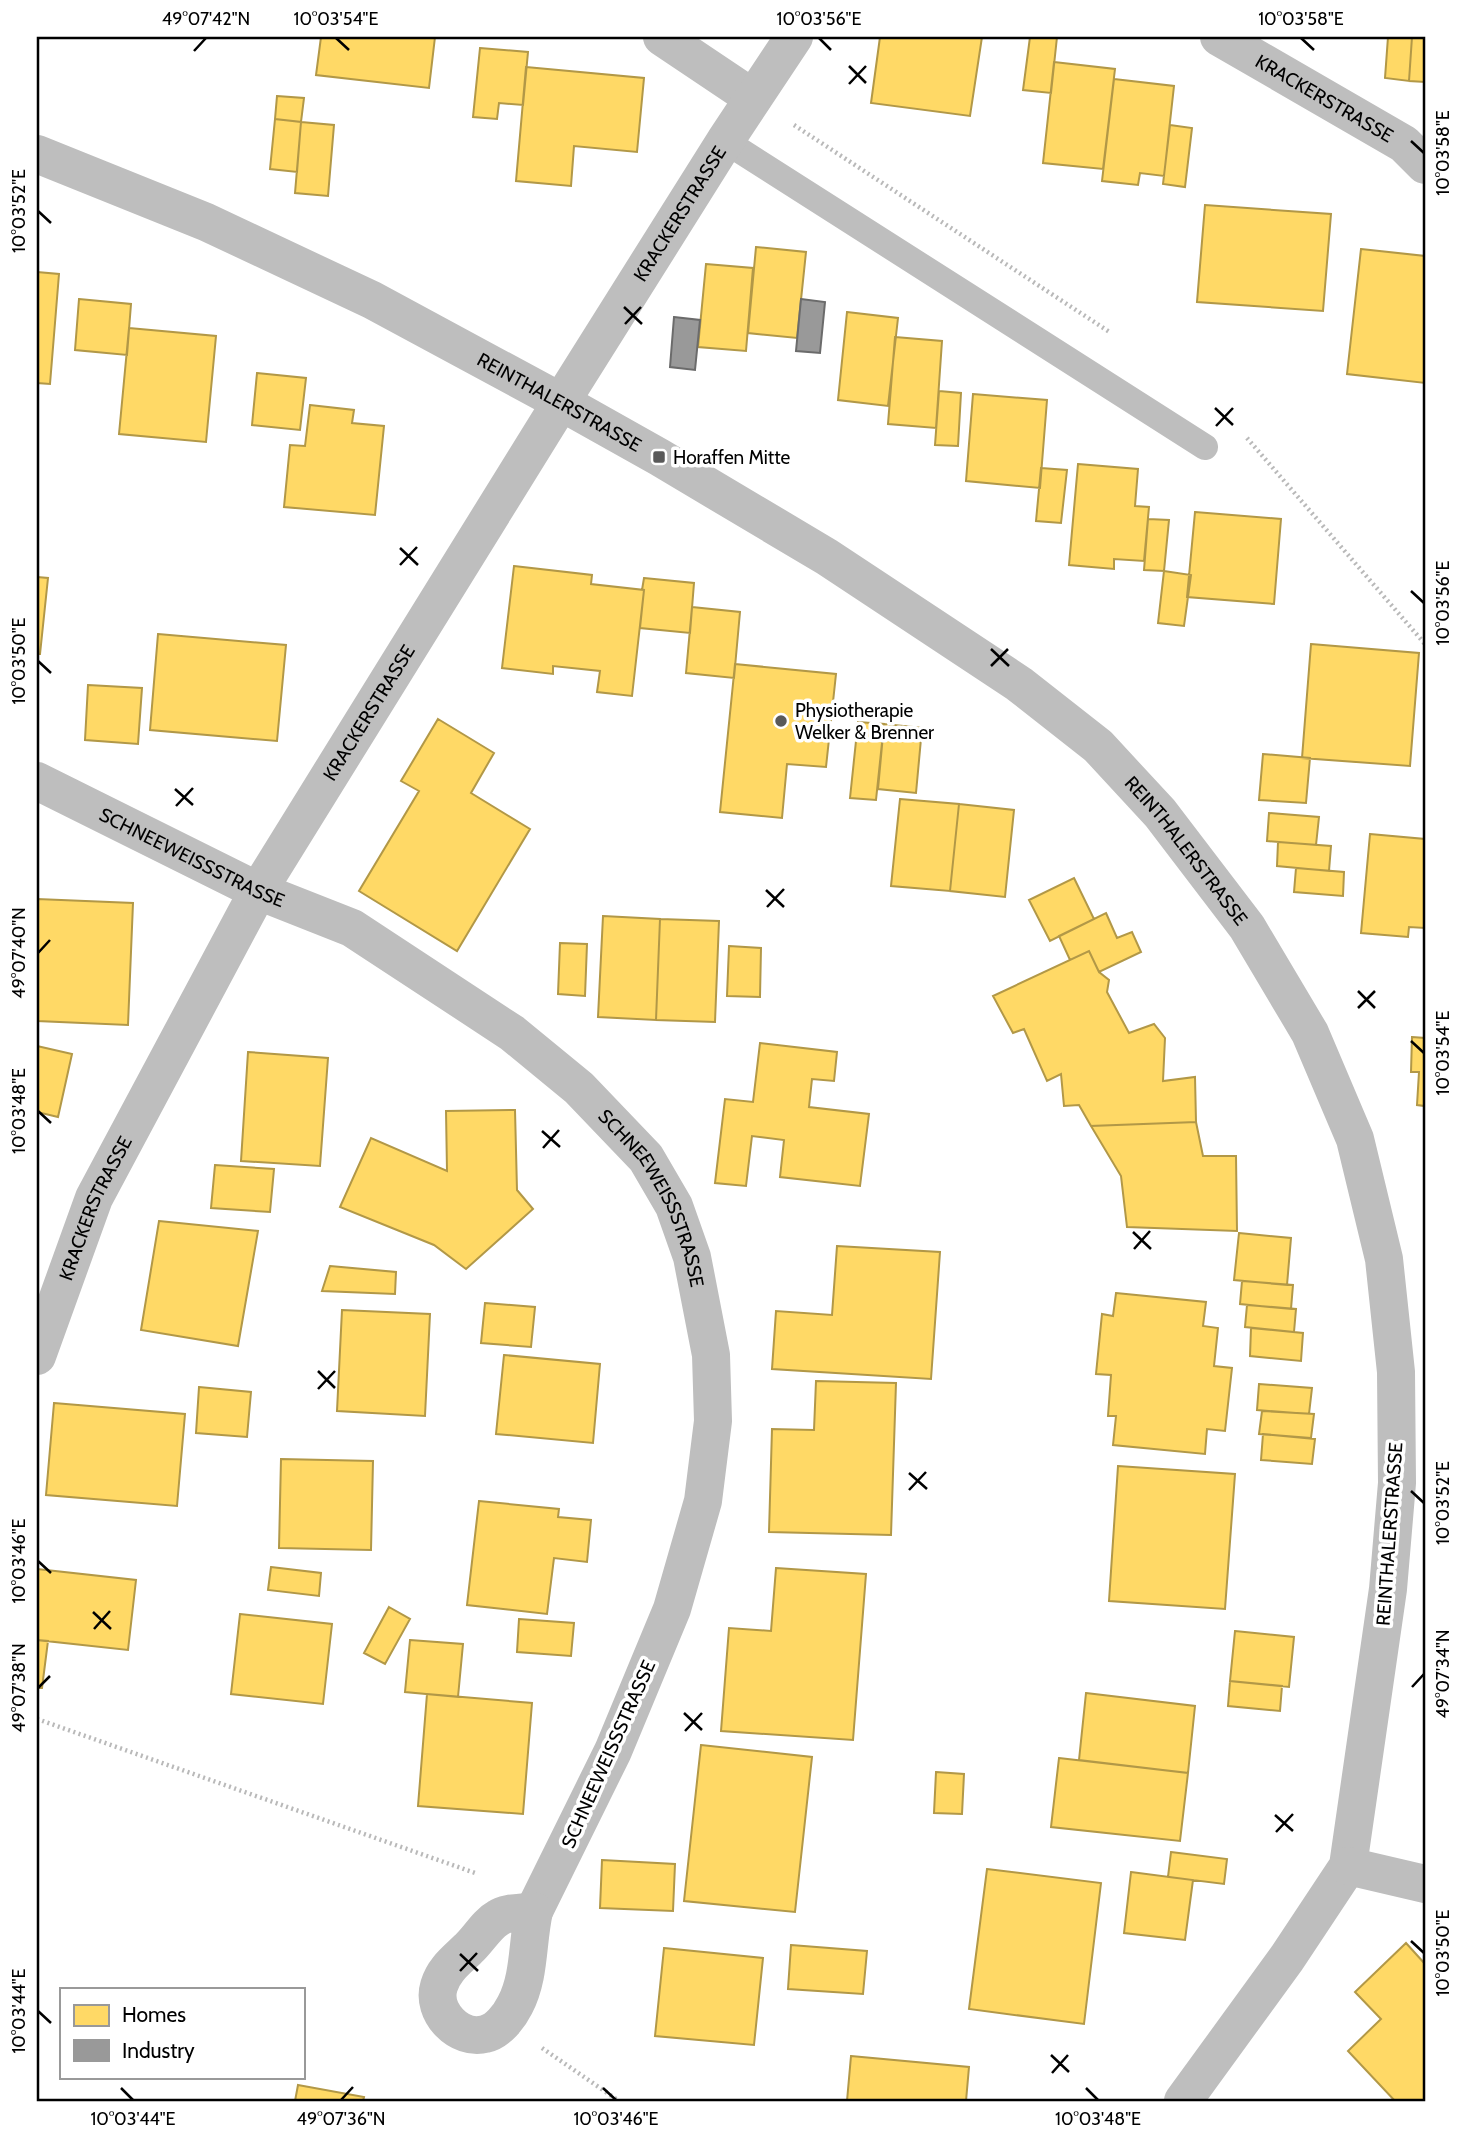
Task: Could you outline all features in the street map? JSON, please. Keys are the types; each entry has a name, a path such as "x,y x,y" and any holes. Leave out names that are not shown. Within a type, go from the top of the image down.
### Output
{"street":[{"path":"662,37 753,98"},
{"name":"KRACKERSTRASSE","path":"37,1356 94,1198 258,891 561,402 725,141 794,37"},
{"name":"KRACKERSTRASSE","path":"1219,37 1404,144 1425,165"},
{"name":"REINTHALERSTRASSE","path":"37,154 206,222 372,300 561,402 827,557 1019,684 1098,746 1160,813 1247,927 1310,1033 1355,1139 1384,1259 1396,1372 1397,1483 1388,1589 1348,1866 1287,1958 1183,2101"},
{"name":"SCHNEEWEISSSTRASSE","path":"37,781 258,891 352,928 512,1033 579,1088 646,1158 674,1206 692,1257 711,1355 713,1420 703,1501 672,1609 613,1751 516,1914 450,1965 438,1987 439,2009 450,2024 467,2035 486,2034 504,2022 515,2005 522,1987 516,1914"},
{"path":"1348,1866 1425,1884"}],"lane":[{"path":"725,141 1205,447"}],"path":[{"path":"37,1718 488,1877 516,1914"},
{"path":"504,2022 619,2101"}],"building: Homes":[{"path":"321,37 435,37 429,88 316,75"},
{"path":"880,37 982,37 970,116 871,103"},
{"path":"1030,37 1057,37 1051,93 1023,90"},
{"path":"1388,37 1412,37 1409,81 1385,78"},
{"path":"1412,37 1425,37 1425,82 1409,81"},
{"path":"480,48 528,52 523,105 499,103 497,119 473,117"},
{"path":"1054,62 1115,69 1103,169 1043,163"},
{"path":"526,67 644,78 637,152 574,146 571,186 516,181"},
{"path":"1114,79 1174,86 1164,176 1140,173 1138,185 1102,181"},
{"path":"277,96 304,98 301,122 275,119"},
{"path":"275,119 301,122 297,172 270,169"},
{"path":"301,122 334,125 328,196 295,193"},
{"path":"1170,125 1192,128 1185,187 1163,184"},
{"path":"1205,205 1331,214 1323,311 1197,302"},
{"path":"756,247 806,252 797,338 748,333"},
{"path":"1361,249 1425,256 1425,383 1347,374"},
{"path":"706,264 753,268 746,351 698,347"},
{"path":"37,272 59,274 50,384 37,383"},
{"path":"79,299 131,304 127,355 75,350"},
{"path":"847,312 898,318 888,406 838,400"},
{"path":"129,328 216,336 206,442 119,434"},
{"path":"895,337 942,341 936,428 888,424"},
{"path":"257,373 306,378 300,430 252,425"},
{"path":"939,391 961,393 958,446 935,445"},
{"path":"973,394 1047,400 1040,488 966,481"},
{"path":"310,405 354,410 352,423 384,426 375,515 284,507 290,445 305,446"},
{"path":"1078,464 1138,469 1135,506 1149,507 1144,561 1114,559 1114,569 1069,565"},
{"path":"1041,468 1067,470 1061,523 1036,521"},
{"path":"1195,512 1281,519 1274,604 1187,597"},
{"path":"1148,519 1169,520 1164,571 1144,570"},
{"path":"514,566 592,575 591,584 644,590 632,696 597,692 600,671 553,666 553,674 502,668"},
{"path":"1164,571 1191,575 1184,626 1158,623"},
{"path":"37,577 48,578 40,654 37,654"},
{"path":"644,578 694,583 690,633 640,628"},
{"path":"692,607 740,612 734,678 686,673"},
{"path":"158,634 286,645 277,741 150,730"},
{"path":"1311,644 1419,653 1410,766 1302,758"},
{"name":"Physiotherapie Welker & Brenner","path":"735,664 836,674 826,767 787,764 782,818 720,812"},
{"path":"88,685 142,688 138,744 85,740"},
{"path":"438,719 494,753 471,793 530,829 457,951 359,891 419,791 401,781"},
{"path":"858,722 884,724 876,800 850,798"},
{"path":"884,724 922,728 916,793 878,789"},
{"path":"1263,754 1310,758 1306,803 1259,800"},
{"path":"900,799 959,804 950,891 891,886"},
{"path":"959,804 1014,810 1005,897 950,891"},
{"path":"1269,813 1319,817 1316,845 1267,841"},
{"path":"1370,834 1425,839 1425,928 1409,927 1408,937 1361,933"},
{"path":"1278,842 1331,846 1329,871 1277,866"},
{"path":"1296,868 1344,872 1343,896 1294,892"},
{"path":"1074,878 1094,919 1050,941 1029,900"},
{"path":"37,899 133,903 128,1025 37,1021"},
{"path":"1106,913 1117,938 1132,932 1141,952 1099,972 1089,951 1070,960 1059,936"},
{"path":"603,916 660,919 656,1020 598,1017"},
{"path":"660,919 719,921 715,1022 656,1020"},
{"path":"560,943 587,944 585,996 558,994"},
{"path":"729,946 761,948 760,997 727,996"},
{"path":"1089,951 1099,972 1109,980 1107,992 1129,1033 1154,1024 1165,1038 1163,1081 1195,1077 1196,1122 1091,1126 1079,1105 1064,1106 1061,1074 1047,1081 1024,1029 1013,1033 993,996"},
{"path":"1412,1037 1425,1038 1425,1106 1417,1105 1419,1072 1411,1072"},
{"path":"760,1043 837,1052 834,1081 812,1079 809,1107 869,1114 860,1186 780,1177 784,1140 752,1136 746,1186 715,1183 725,1099 753,1102"},
{"path":"37,1046 72,1054 58,1117 37,1112"},
{"path":"248,1052 328,1058 320,1166 241,1161"},
{"path":"515,1110 517,1190 533,1209 466,1269 434,1245 340,1207 371,1138 447,1171 446,1111"},
{"path":"1196,1122 1203,1156 1236,1156 1237,1231 1127,1227 1121,1176 1091,1126"},
{"path":"215,1165 274,1169 270,1212 211,1208"},
{"path":"159,1221 258,1231 238,1346 141,1330"},
{"path":"1239,1233 1291,1238 1287,1285 1234,1280"},
{"path":"837,1246 940,1252 931,1379 772,1369 776,1311 832,1315"},
{"path":"330,1266 396,1272 395,1294 322,1291"},
{"path":"1242,1281 1293,1285 1291,1309 1240,1304"},
{"path":"1116,1293 1206,1302 1203,1326 1218,1328 1214,1366 1232,1368 1225,1431 1207,1429 1205,1454 1113,1445 1116,1416 1108,1416 1111,1375 1096,1374 1102,1314 1113,1316"},
{"path":"485,1303 535,1307 531,1347 481,1343"},
{"path":"1247,1305 1296,1309 1294,1332 1245,1327"},
{"path":"342,1310 430,1314 425,1416 337,1411"},
{"path":"1251,1328 1303,1333 1301,1361 1250,1356"},
{"path":"504,1355 600,1364 593,1443 496,1434"},
{"path":"816,1381 896,1383 891,1535 769,1532 772,1429 814,1430"},
{"path":"1259,1384 1312,1388 1309,1414 1257,1410"},
{"path":"199,1387 251,1392 247,1437 196,1433"},
{"path":"54,1403 185,1414 177,1506 46,1495"},
{"path":"1262,1411 1314,1414 1311,1438 1259,1434"},
{"path":"1263,1434 1315,1439 1312,1464 1261,1460"},
{"path":"281,1459 373,1461 371,1550 279,1548"},
{"path":"1118,1466 1235,1474 1225,1609 1109,1601"},
{"path":"479,1501 559,1509 558,1517 591,1520 587,1562 554,1558 547,1614 467,1605"},
{"path":"271,1567 321,1573 319,1596 268,1590"},
{"path":"776,1568 866,1574 853,1740 721,1731 729,1628 771,1631"},
{"path":"37,1569 136,1580 128,1650 37,1640"},
{"path":"389,1607 410,1619 385,1664 364,1653"},
{"path":"240,1614 332,1624 323,1704 231,1694"},
{"path":"519,1619 574,1623 571,1656 517,1652"},
{"path":"1235,1631 1294,1637 1289,1687 1230,1681"},
{"path":"37,1640 48,1641 42,1688 37,1688"},
{"path":"410,1640 463,1644 458,1697 405,1692"},
{"path":"1230,1681 1282,1686 1280,1711 1228,1706"},
{"path":"1086,1693 1195,1706 1188,1773 1079,1760"},
{"path":"427,1694 532,1703 523,1814 418,1806"},
{"path":"701,1745 812,1757 795,1912 684,1901"},
{"path":"1059,1758 1188,1773 1180,1841 1051,1827"},
{"path":"936,1772 964,1774 962,1814 934,1813"},
{"path":"1171,1852 1227,1859 1224,1884 1168,1877"},
{"path":"602,1860 675,1864 673,1911 600,1908"},
{"path":"987,1869 1101,1883 1084,2024 969,2009"},
{"path":"1131,1872 1193,1880 1185,1940 1124,1933"},
{"path":"1406,1943 1425,1964 1425,2101 1395,2101 1348,2051 1381,2019 1355,1992"},
{"path":"791,1945 867,1951 863,1994 788,1989"},
{"path":"664,1948 763,1958 754,2045 655,2036"},
{"path":"851,2056 969,2067 966,2101 847,2101"},
{"path":"298,2085 364,2097 363,2101 295,2101"}],"building: Industry":[{"path":"801,299 825,302 820,353 796,351"},
{"path":"674,317 700,320 695,370 670,367"}],"place":[{"name":"Horaffen Mitte","path":"659,457"},
{"name":"Physiotherapie Welker & Brenner","path":"781,721"}]}
